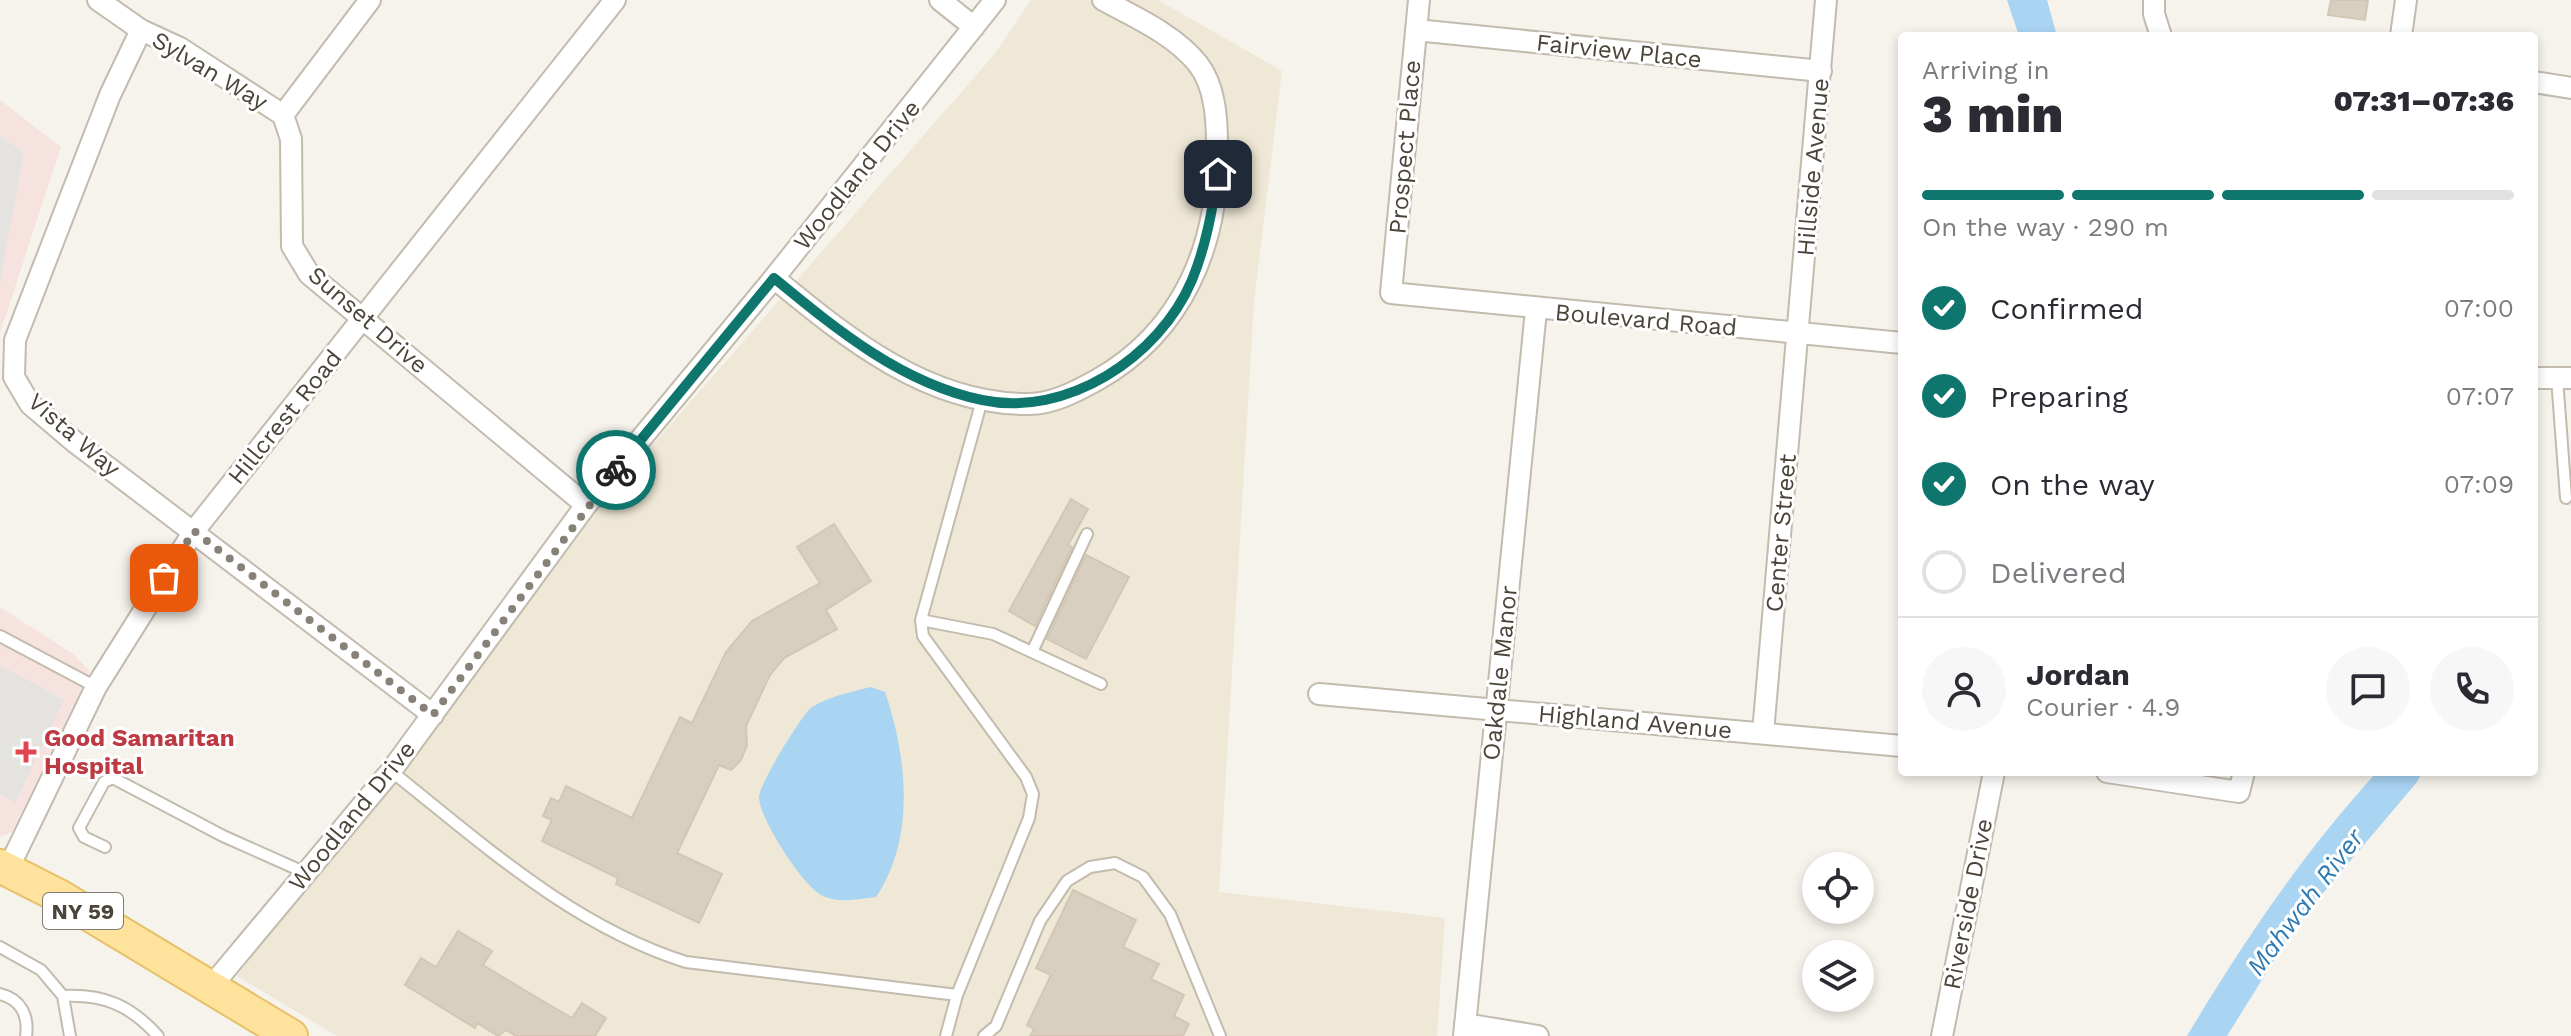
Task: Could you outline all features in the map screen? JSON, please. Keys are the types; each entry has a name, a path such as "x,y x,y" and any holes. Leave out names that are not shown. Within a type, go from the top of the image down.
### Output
{"main road":[{"name":"NY 59","path":"4,871 291,1036"}],"street":[{"name":"Sylvan Way","path":"98,0 141,30 180,48 283,115"},
{"path":"283,115 370,0"},
{"name":"Hillcrest Road","path":"4,871 96,687 194,531 615,0"},
{"path":"940,0 974,27"},
{"name":"Woodland Drive","path":"210,988 391,771 586,505 774,278 995,0"},
{"path":"774,278 875,356 920,379 982,400 1032,404 1074,393 1126,364 1162,331 1191,282 1209,231 1218,174 1215,102 1199,64 1159,31 1103,0"},
{"name":"Prospect Place","path":"1391,293 1419,0"},
{"name":"Hillside Avenue","path":"1798,333 1826,0"},
{"path":"2154,0 2154,14 2160,32"},
{"path":"2402,32 2406,0"},
{"name":"Vista Way","path":"141,30 110,95 15,340 14,377 30,404 42,414 433,715"},
{"name":"Fairview Place","path":"1416,30 1821,71"},
{"path":"2538,83 2571,88"},
{"name":"Sunset Drive","path":"283,115 291,139 292,246 309,274 586,505"},
{"name":"Boulevard Road","path":"1391,293 1536,310 1898,343"},
{"name":"Oakdale Manor","path":"1464,1030 1536,310"},
{"name":"Center Street","path":"1763,733 1798,333"},
{"path":"2538,378 2564,378"},
{"name":"Highland Avenue","path":"1319,694 1898,746"},
{"name":"Riverside Drive","path":"1942,1036 1993,776"},
{"path":"2161,776 2241,782"},
{"path":"1464,1030 1538,1036"}],"lane":[{"path":"2564,378 2566,498"},
{"path":"947,1036 957,995 1029,818 1033,794 1026,777 923,636 921,620 982,400"},
{"path":"1032,652 1087,534"},
{"path":"921,620 993,634 1101,684"},
{"path":"0,636 96,687"},
{"path":"391,771 541,889 595,923 649,950 700,964 957,995"},
{"path":"105,847 84,837 79,828 104,782 113,778 223,836 306,873"},
{"path":"984,1036 996,1026 1040,921 1067,881 1090,867 1115,863 1143,877 1170,914 1220,1036"},
{"path":"0,947 41,970 63,996 70,1036"},
{"path":"0,994 17,1003 24,1012 26,1036"},
{"path":"63,996 107,999 124,1005 158,1036"}],"shaded area":[{"path":"1031,0 1158,0 1282,71 1254,302 1219,892 1445,918 1437,1036 337,1036 237,976 446,681 993,56"},
{"path":"0,100 61,147 0,333"},
{"path":"0,136 24,152 0,283"},
{"name":"Good Samaritan Hospital","path":"0,607 73,654 90,671 12,832 0,837"},
{"path":"0,665 64,700 15,803 0,794"}],"water":[{"path":"2007,0 2047,0 2056,32 2018,32"},
{"path":"871,687 885,692 893,717 902,769 902,823 889,874 876,897 834,899 813,889 793,865 766,820 759,797 782,749 812,707 833,697"},
{"name":"Mahwah River","path":"2374,776 2420,776 2296,925 2227,1036 2187,1036 2275,899"}],"building":[{"path":"2331,0 2368,0 2365,20 2328,15"},
{"path":"1071,499 1088,509 1068,545 1072,547 1035,626 1009,611"},
{"path":"834,524 871,581 826,610 837,629 784,658 770,675 746,726 747,745 741,760 731,770 719,765 677,853 722,874 699,923 616,884 618,878 542,841 552,820 543,816 551,798 559,802 566,786 632,818 680,717 692,723 726,652 752,621 820,583 797,547"},
{"path":"1086,555 1129,577 1086,659 1047,639"},
{"path":"1073,890 1136,920 1123,947 1159,964 1151,979 1184,995 1174,1016 1189,1024 1183,1036 1030,1036 1034,1029 1027,1025 1051,975 1036,968"},
{"path":"458,931 492,951 483,965 536,997 572,1018 582,1003 606,1018 595,1036 516,1036 506,1030 498,1036 477,1023 475,1028 405,985 421,958 436,967"}],"way so far":[{"path":"164,578 194,531 433,715 586,505 616,470"}],"place":[{"name":"Good Samaritan Hospital","path":"26,752"}],"route":[{"path":"616,470 774,278 832,326 875,356 920,379 982,400 1032,404 1074,393 1126,364 1162,331 1191,282 1209,231 1218,174"}]}
